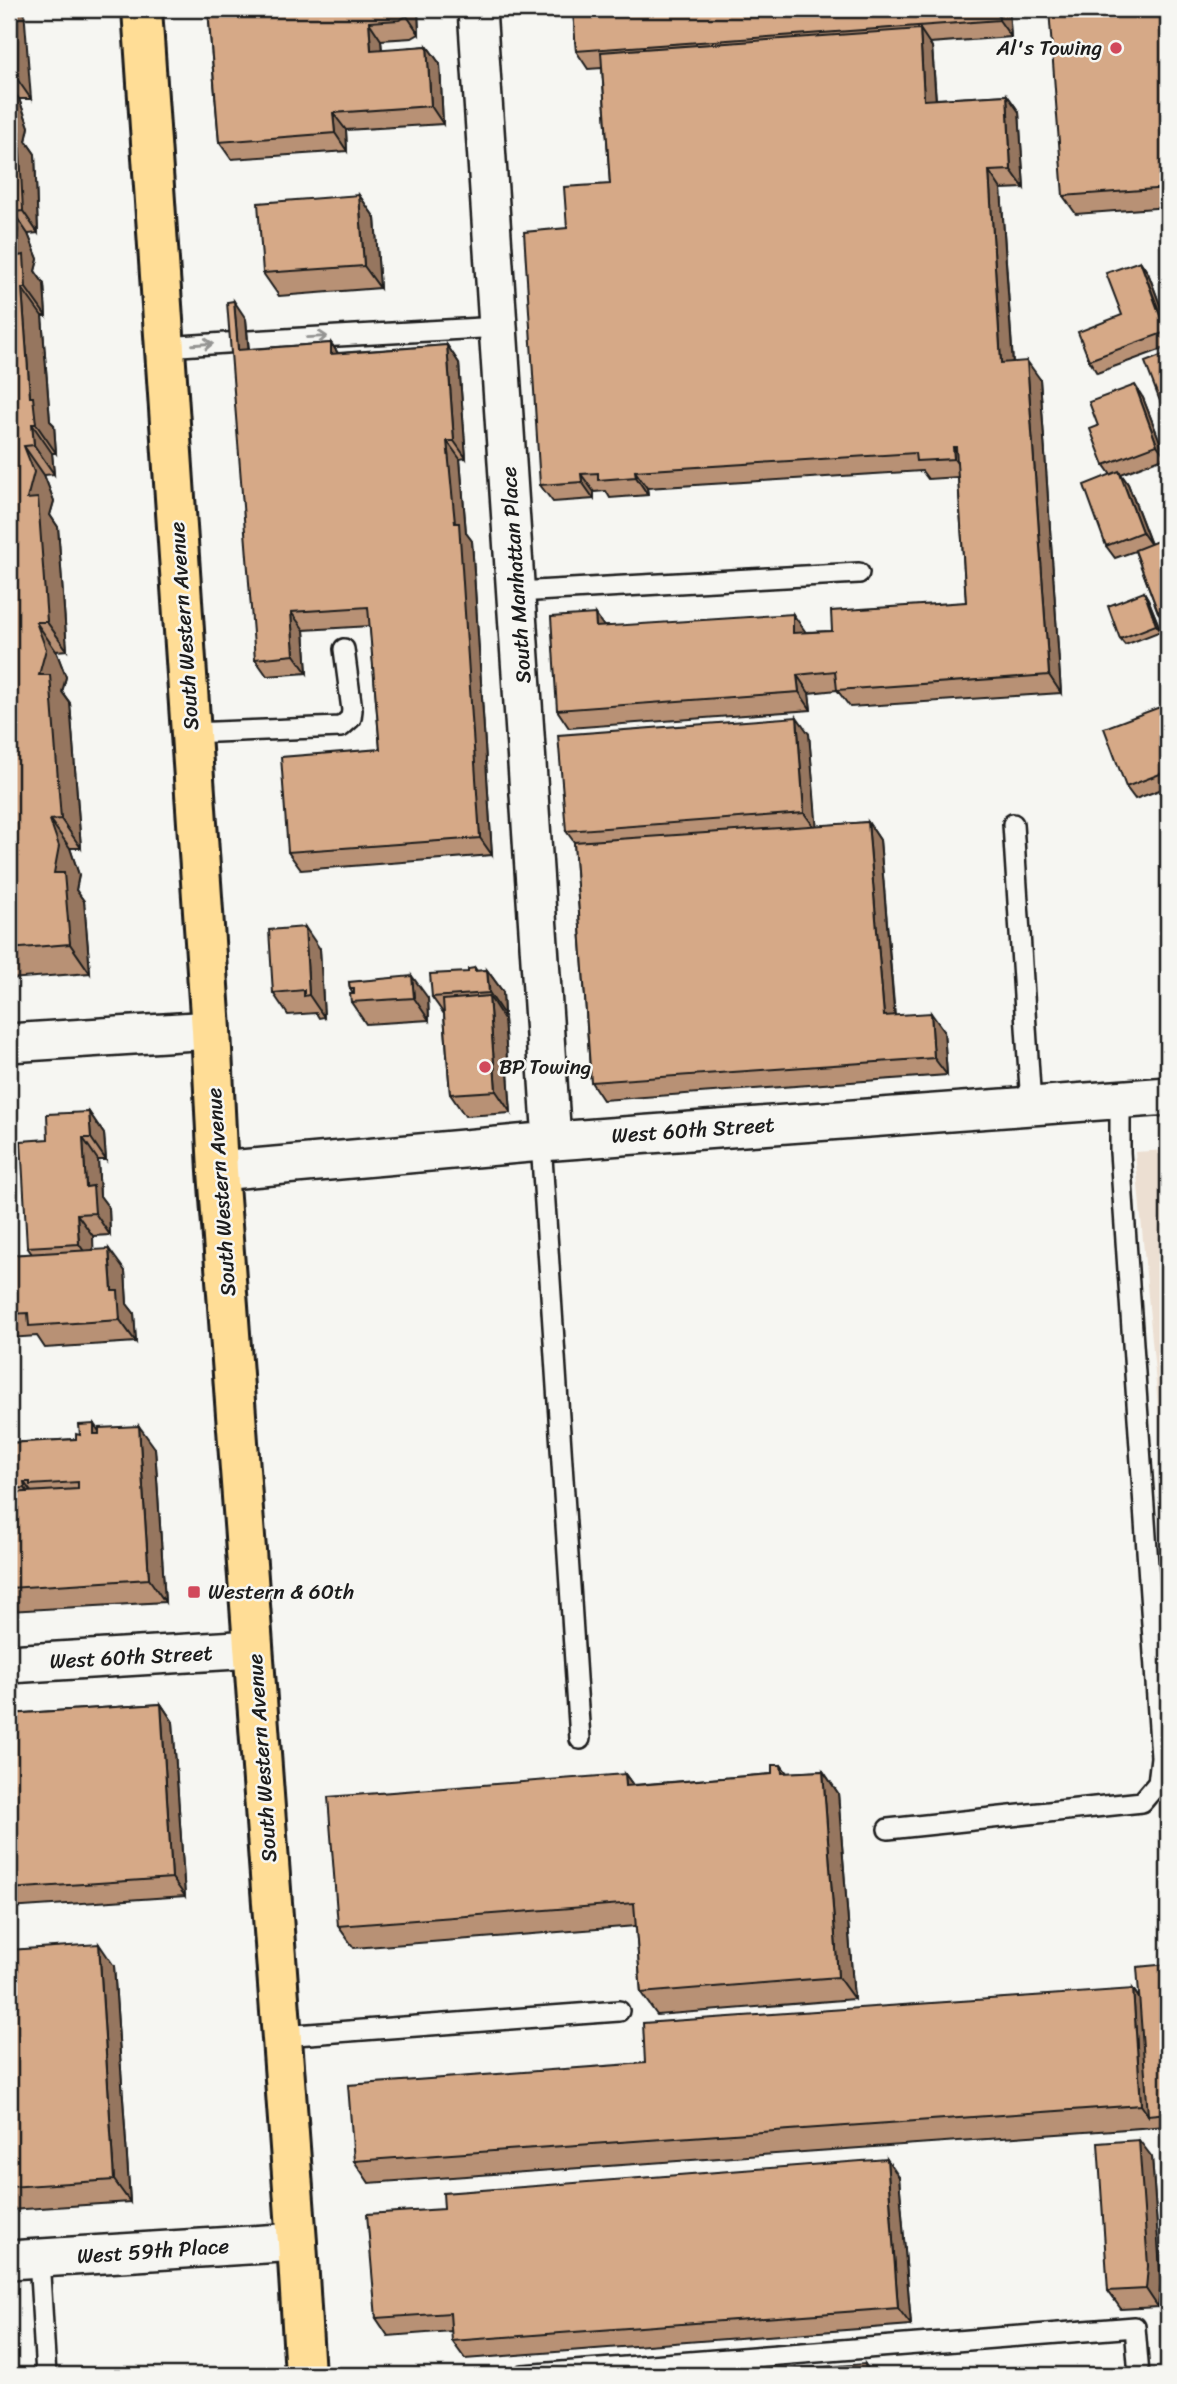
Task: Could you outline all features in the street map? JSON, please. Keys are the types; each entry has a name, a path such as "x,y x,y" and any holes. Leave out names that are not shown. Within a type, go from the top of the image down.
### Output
{"main road":[{"name":"South Western Avenue","path":"142,9 211,1030 218,1171 305,2375"}],"street":[{"name":"South Manhattan Place","path":"477,9 517,592 546,1141"},
{"path":"9,1043 211,1030"},
{"name":"West 60th Street","path":"218,1171 546,1141 1168,1096"},
{"name":"West 60th Street","path":"9,1664 253,1649"},
{"name":"West 59th Place","path":"24,2259 297,2242"}],"lane":[{"path":"165,347 499,327"},
{"path":"517,592 859,573"},
{"path":"191,733 341,727 351,718 352,710 344,649"},
{"path":"1013,824 1031,1105"},
{"path":"888,1829 1142,1802 1158,1783 1161,1757 1120,1152 1120,1099"},
{"path":"546,1141 580,1739"},
{"path":"282,2036 619,2011"},
{"path":"24,2259 46,2375"},
{"path":"523,2375 1135,2327 1139,2375"}],"shaded area":[{"path":"1168,1150 1168,1517 1135,1152"}],"building":[{"path":"9,9 15,76 9,77"},
{"path":"208,9 407,9 407,16 399,20 369,22 371,50 427,46 431,106 333,113 335,133 219,142"},
{"path":"573,9 998,9 999,20 576,51"},
{"path":"1049,9 1168,9 1168,188 1063,196"},
{"path":"920,29 924,100 1007,95 1011,170 989,171 1001,363 1027,361 1049,675 837,690 835,671 797,675 799,692 557,710 551,617 595,614 596,627 793,614 793,633 832,631 831,611 966,602 956,447 953,447 954,459 916,461 915,453 635,471 636,477 598,480 598,473 581,474 582,482 540,485 524,232 567,228 564,187 610,184 601,52"},
{"path":"9,92 13,105 9,125"},
{"path":"9,132 19,132 23,211 13,212 15,217 9,210"},
{"path":"359,195 364,266 263,273 258,203"},
{"path":"9,210 18,230 12,257 24,255 26,288 22,288 30,397 33,397 36,424 32,424 34,445 24,446 34,472 27,499 38,498 47,622 36,622 46,649 39,675 50,675 61,819 50,820 59,846 54,873 64,873 70,944 9,949"},
{"path":"1140,261 1166,332 1089,360 1078,332 1122,315 1106,273"},
{"path":"234,301 238,350 331,343 331,354 447,345 454,441 447,441 455,523 459,523 480,838 288,852 281,757 380,749 368,607 291,612 294,655 255,659 227,302"},
{"path":"1168,353 1168,422 1145,362"},
{"path":"1135,385 1157,445 1104,465 1090,429 1098,426 1089,402"},
{"path":"1119,471 1142,532 1106,546 1084,485"},
{"path":"1168,537 1168,608 1158,612 1135,550"},
{"path":"1144,592 1156,625 1120,639 1108,606"},
{"path":"1168,704 1168,771 1126,787 1104,728"},
{"path":"797,717 804,813 566,831 558,735"},
{"path":"868,822 884,1016 931,1013 934,1058 591,1082 574,842"},
{"path":"305,927 309,995 304,996 304,990 273,993 269,930"},
{"path":"475,968 475,971 487,970 489,993 432,997 430,974 468,972 468,969"},
{"path":"412,976 414,998 351,1002 350,994 354,994 354,989 350,989 349,982"},
{"path":"489,996 496,1091 450,1094 443,1000"},
{"path":"89,1112 91,1138 83,1138 86,1187 93,1186 95,1213 77,1214 79,1244 27,1247 21,1141 48,1139 47,1114"},
{"path":"109,1249 112,1291 118,1291 120,1320 29,1326 28,1313 9,1314 9,1255"},
{"path":"94,1424 94,1434 99,1434 99,1428 139,1426 149,1579 9,1588 9,1493 78,1489 78,1482 30,1485 30,1482 24,1482 25,1488 9,1489 9,1443 76,1439 76,1434 80,1435 79,1425"},
{"path":"161,1704 172,1878 9,1889 9,1714"},
{"path":"772,1765 781,1765 782,1773 823,1771 838,1977 641,1993 634,1903 338,1926 328,1797 625,1774 626,1786 772,1774"},
{"path":"99,1944 114,2180 9,2187 9,1950"},
{"path":"1168,1964 1168,2113 1148,2115 1137,1967"},
{"path":"1133,1989 1141,2105 354,2161 348,2085 645,2063 643,2023"},
{"path":"1139,2140 1148,2266 1146,2289 1108,2291 1098,2143"},
{"path":"887,2159 898,2308 452,2341 450,2313 376,2318 367,2214 444,2209 443,2193"},
{"path":"865,2364 866,2375 715,2375"}],"place":[{"name":"Al's Towing","path":"1116,48"},
{"name":"BP Towing","path":"485,1067"},
{"name":"Western & 60th","path":"194,1592"}]}
